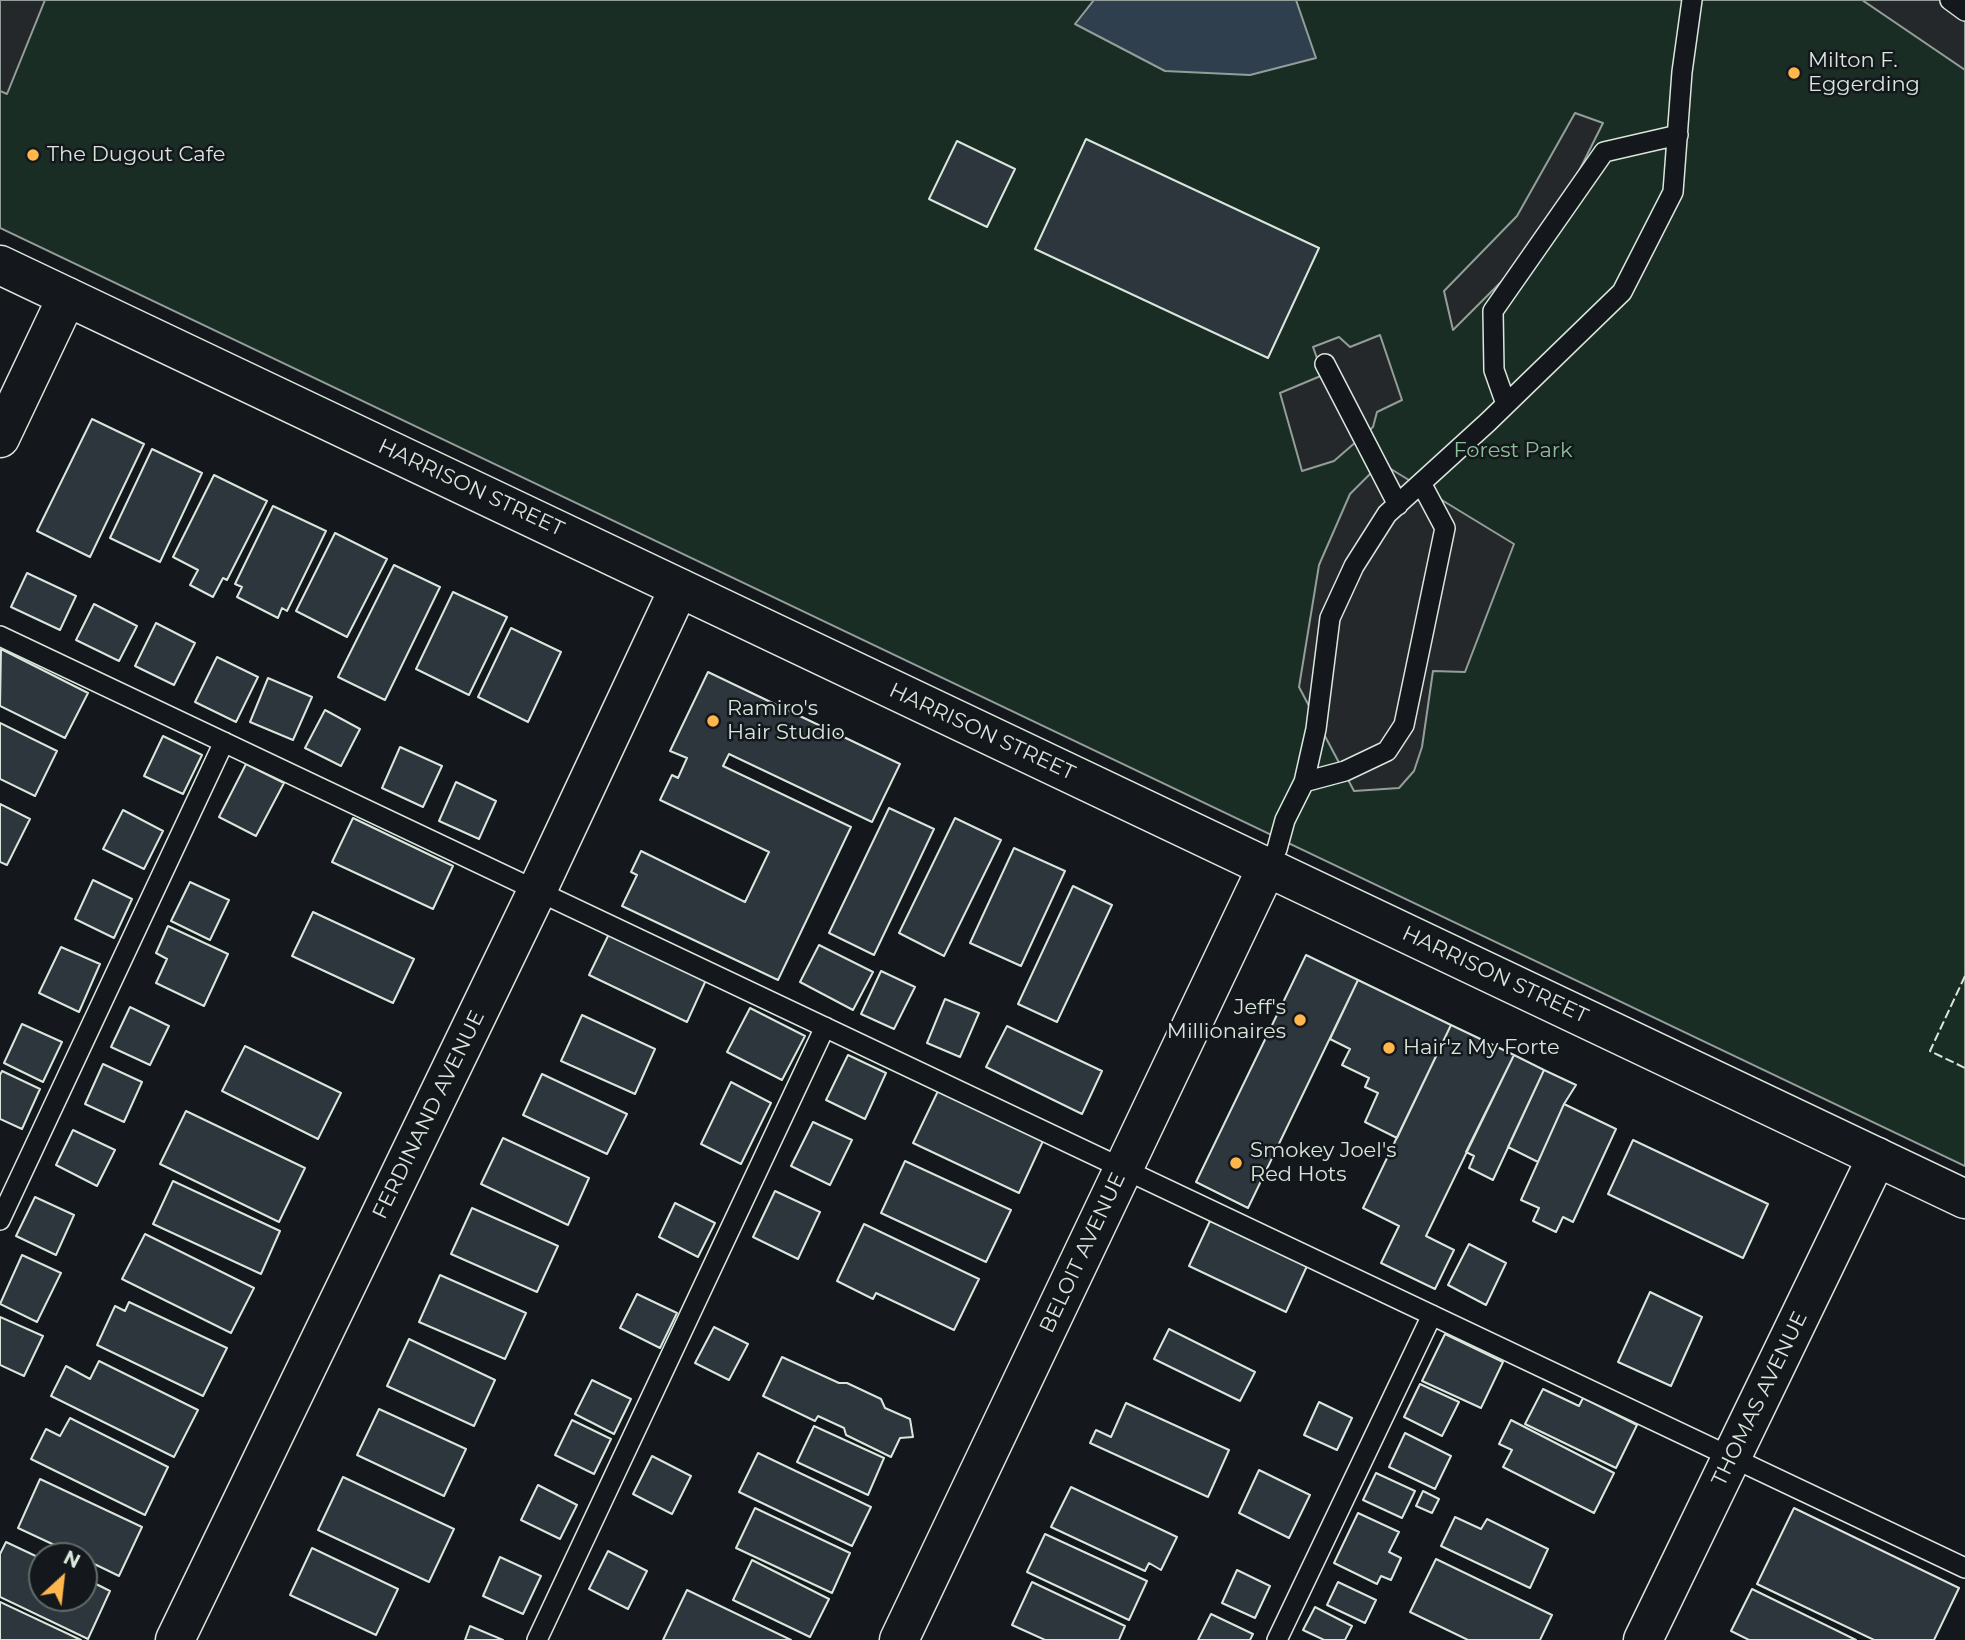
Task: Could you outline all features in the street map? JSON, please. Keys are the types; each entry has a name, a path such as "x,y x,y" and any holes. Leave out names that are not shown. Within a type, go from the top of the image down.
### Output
{"street":[{"name":"HARRISON STREET","path":"0,265 1965,1199"},
{"path":"0,438 67,296"},
{"name":"FERDINAND AVENUE","path":"175,1640 537,891 679,588"},
{"name":"BELOIT AVENUE","path":"900,1640 1267,867"},
{"name":"THOMAS AVENUE","path":"1643,1640 1877,1157"}],"lane":[{"path":"1267,867 1277,849 1285,820 1304,782 1316,729 1330,618 1354,566 1387,514 1622,292 1673,192 1682,72 1692,0"},
{"path":"1950,0 1965,11"},
{"path":"1506,404 1494,370 1493,311 1604,152 1678,135"},
{"path":"1325,364 1398,505"},
{"path":"1304,782 1345,771 1387,751 1404,725 1445,528 1421,483"},
{"path":"0,636 1965,1568"},
{"path":"0,1220 224,742"},
{"path":"537,1640 825,1027"},
{"path":"1277,1640 1432,1315"}],"green space":[{"name":"Forest Park","path":"0,0 1965,0 1965,1166 0,228"}],"shaded area":[{"path":"0,0 45,0 7,94 0,91"},
{"path":"1862,0 1965,0 1965,70"},
{"path":"1575,113 1603,123 1571,187 1514,269 1453,330 1444,291 1517,216"},
{"path":"1380,335 1402,400 1377,412 1373,427 1334,461 1302,471 1280,393 1323,375 1313,347 1339,337 1350,347"},
{"path":"1381,463 1514,544 1465,672 1433,671 1422,747 1414,771 1399,788 1354,791 1299,687 1319,565 1350,494"}],"water":[{"path":"1094,0 1296,0 1316,58 1250,75 1165,71 1075,24"}],"building":[{"path":"1086,139 1319,248 1268,358 1035,249"},
{"path":"957,141 1015,169 987,227 929,199"},
{"path":"92,419 144,444 90,557 37,531"},
{"path":"152,449 202,473 160,562 110,538"},
{"path":"214,475 267,501 227,580 223,578 213,597 190,585 198,570 173,557"},
{"path":"273,506 326,531 287,611 282,608 278,618 237,597 242,587 235,584"},
{"path":"335,533 387,559 347,637 296,611"},
{"path":"394,565 440,587 385,700 338,677"},
{"path":"27,573 76,596 60,630 11,607"},
{"path":"453,592 507,617 469,695 416,669"},
{"path":"94,604 137,626 119,661 76,640"},
{"path":"156,623 195,643 174,685 135,666"},
{"path":"511,628 561,652 528,722 478,697"},
{"path":"1,649 88,693 65,738 0,706"},
{"path":"217,657 258,677 236,722 195,702"},
{"path":"708,672 900,764 872,822 729,754 723,766 851,827 778,980 622,906 637,875 631,872 641,851 745,902 769,852 660,800 672,775 678,778 687,758 670,751"},
{"path":"268,678 312,697 293,740 250,722"},
{"path":"325,710 360,729 341,766 305,748"},
{"path":"0,723 57,751 35,796 0,779"},
{"path":"163,736 202,755 183,794 144,776"},
{"path":"400,747 442,766 423,807 382,788"},
{"path":"246,764 284,783 256,836 219,817"},
{"path":"456,782 496,801 479,839 439,821"},
{"path":"0,804 30,819 7,865 0,862"},
{"path":"889,808 934,829 874,955 829,933"},
{"path":"123,810 163,831 144,869 103,849"},
{"path":"353,818 453,866 433,909 332,862"},
{"path":"955,818 1001,840 944,956 899,933"},
{"path":"1014,848 1065,871 1021,966 970,943"},
{"path":"93,880 132,899 114,938 75,919"},
{"path":"190,882 229,900 210,940 171,921"},
{"path":"1073,886 1112,905 1057,1022 1018,1004"},
{"path":"313,912 414,959 393,1003 292,956"},
{"path":"168,926 228,954 204,1006 156,983 167,959 156,953"},
{"path":"609,934 706,980 687,1022 589,975"},
{"path":"819,945 873,972 853,1010 800,982"},
{"path":"61,947 100,964 79,1012 39,993"},
{"path":"1306,955 1358,980 1248,1208 1196,1182"},
{"path":"881,971 915,987 894,1029 861,1014"},
{"path":"1358,980 1451,1025 1397,1138 1365,1122 1378,1093 1365,1087 1369,1078 1342,1065 1350,1049 1330,1039"},
{"path":"945,999 979,1013 960,1057 927,1043"},
{"path":"130,1007 169,1026 150,1065 111,1047"},
{"path":"750,1008 805,1036 782,1080 727,1052"},
{"path":"582,1015 655,1049 635,1094 561,1061"},
{"path":"22,1024 62,1042 43,1082 4,1063"},
{"path":"1451,1025 1514,1055 1426,1236 1454,1250 1435,1289 1381,1263 1399,1226 1363,1208"},
{"path":"1007,1026 1102,1071 1082,1114 986,1067"},
{"path":"245,1046 341,1093 318,1139 222,1091"},
{"path":"848,1055 886,1073 865,1119 826,1100"},
{"path":"1514,1055 1544,1070 1493,1180 1469,1168 1474,1156 1466,1152"},
{"path":"103,1064 142,1082 124,1122 85,1104"},
{"path":"1544,1070 1576,1085 1564,1104 1538,1162 1508,1147"},
{"path":"2,1071 40,1089 22,1129 0,1119"},
{"path":"542,1074 627,1114 607,1154 523,1115"},
{"path":"731,1082 771,1103 741,1164 701,1144"},
{"path":"938,1091 1043,1141 1019,1193 913,1143"},
{"path":"1564,1104 1616,1129 1573,1222 1563,1217 1556,1232 1533,1221 1539,1208 1521,1200"},
{"path":"186,1111 305,1168 279,1222 160,1164"},
{"path":"813,1122 852,1140 830,1185 791,1166"},
{"path":"73,1130 115,1150 97,1186 56,1165"},
{"path":"503,1138 589,1178 568,1225 481,1184"},
{"path":"1633,1140 1768,1204 1743,1258 1608,1194"},
{"path":"905,1161 1011,1210 986,1262 881,1213"},
{"path":"173,1181 280,1231 261,1274 153,1224"},
{"path":"775,1191 820,1212 798,1259 753,1237"},
{"path":"35,1197 74,1215 56,1255 16,1236"},
{"path":"675,1203 715,1223 698,1257 659,1237"},
{"path":"472,1208 558,1246 537,1292 451,1254"},
{"path":"1210,1221 1307,1266 1286,1312 1189,1266"},
{"path":"864,1224 979,1279 954,1330 876,1293 873,1299 837,1281"},
{"path":"145,1234 254,1288 231,1333 122,1279"},
{"path":"1469,1244 1506,1263 1486,1305 1448,1285"},
{"path":"22,1255 61,1273 37,1322 0,1304"},
{"path":"440,1275 526,1313 505,1359 419,1322"},
{"path":"1650,1292 1702,1317 1671,1386 1618,1362"},
{"path":"637,1294 677,1313 660,1348 620,1328"},
{"path":"129,1302 227,1348 203,1396 97,1345 115,1306 125,1311"},
{"path":"0,1317 43,1336 24,1376 0,1365"},
{"path":"714,1327 748,1344 729,1380 695,1363"},
{"path":"1169,1329 1255,1372 1240,1401 1154,1359"},
{"path":"1445,1334 1503,1362 1481,1408 1422,1381"},
{"path":"409,1339 495,1380 474,1426 387,1386"},
{"path":"782,1357 881,1399 885,1408 910,1419 913,1437 900,1438 891,1457 846,1435 844,1428 818,1416 815,1421 763,1396"},
{"path":"99,1361 198,1410 174,1457 51,1396 66,1366 90,1379"},
{"path":"592,1380 631,1399 614,1434 575,1414"},
{"path":"1420,1384 1459,1402 1442,1436 1404,1417"},
{"path":"1543,1389 1579,1406 1583,1398 1637,1425 1616,1468 1525,1424"},
{"path":"1319,1402 1352,1418 1337,1450 1304,1435"},
{"path":"1126,1403 1229,1450 1208,1497 1090,1443 1096,1430 1111,1437"},
{"path":"379,1409 466,1449 444,1496 357,1455"},
{"path":"70,1418 168,1467 145,1515 31,1459 46,1429 60,1436"},
{"path":"572,1420 611,1439 594,1474 555,1455"},
{"path":"1511,1420 1614,1473 1594,1513 1503,1467 1512,1450 1499,1444"},
{"path":"814,1426 884,1458 868,1495 797,1462"},
{"path":"1405,1433 1451,1456 1435,1489 1389,1467"},
{"path":"758,1453 871,1507 852,1546 739,1492"},
{"path":"652,1456 691,1476 672,1514 633,1494"},
{"path":"1259,1470 1310,1495 1289,1538 1239,1513"},
{"path":"1376,1473 1415,1491 1402,1518 1363,1500"},
{"path":"343,1477 454,1529 429,1582 318,1530"},
{"path":"40,1479 142,1527 119,1576 98,1566 98,1542 48,1542 18,1528"},
{"path":"538,1485 577,1505 560,1539 521,1520"},
{"path":"1071,1487 1177,1537 1161,1570 1149,1563 1145,1571 1051,1527"},
{"path":"1423,1491 1439,1499 1432,1513 1416,1506"},
{"path":"755,1508 850,1553 832,1593 736,1548"},
{"path":"1794,1508 1959,1588 1934,1640 1874,1640 1757,1584"},
{"path":"1358,1513 1399,1532 1389,1552 1401,1558 1391,1580 1381,1576 1377,1584 1334,1563"},
{"path":"1455,1517 1481,1529 1487,1519 1548,1549 1530,1588 1441,1546"},
{"path":"1045,1534 1147,1581 1129,1620 1027,1572"},
{"path":"6,1542 28,1552 28,1610 0,1597 0,1554"},
{"path":"312,1548 398,1589 376,1635 290,1595"},
{"path":"608,1551 647,1571 628,1609 589,1589"},
{"path":"500,1557 541,1576 523,1614 483,1596"},
{"path":"1436,1559 1552,1615 1540,1640 1468,1640 1410,1612"},
{"path":"752,1560 829,1599 810,1637 733,1600"},
{"path":"1237,1570 1270,1586 1255,1618 1222,1603"},
{"path":"1032,1582 1125,1626 1119,1640 1045,1640 1012,1625"},
{"path":"1338,1582 1376,1600 1365,1623 1327,1605"},
{"path":"98,1585 110,1591 88,1639 31,1612 98,1612"},
{"path":"1752,1589 1856,1640 1749,1640 1731,1631"},
{"path":"687,1590 791,1640 663,1640"},
{"path":"0,1602 81,1640 0,1640"},
{"path":"1315,1607 1352,1626 1345,1640 1324,1640 1303,1630"},
{"path":"1211,1614 1253,1634 1250,1640 1198,1640"},
{"path":"470,1626 503,1640 465,1640"}],"fence":[{"path":"1965,976 1930,1051 1965,1068"}],"place":[{"name":"Milton F. Eggerding","path":"1794,73"},
{"name":"The Dugout Cafe","path":"33,155"},
{"name":"Ramiro's Hair Studio","path":"713,721"},
{"name":"Jeff's Millionaires","path":"1300,1020"},
{"name":"Hair'z My Forte","path":"1389,1048"},
{"name":"Smokey Joel's Red Hots","path":"1236,1163"}]}
